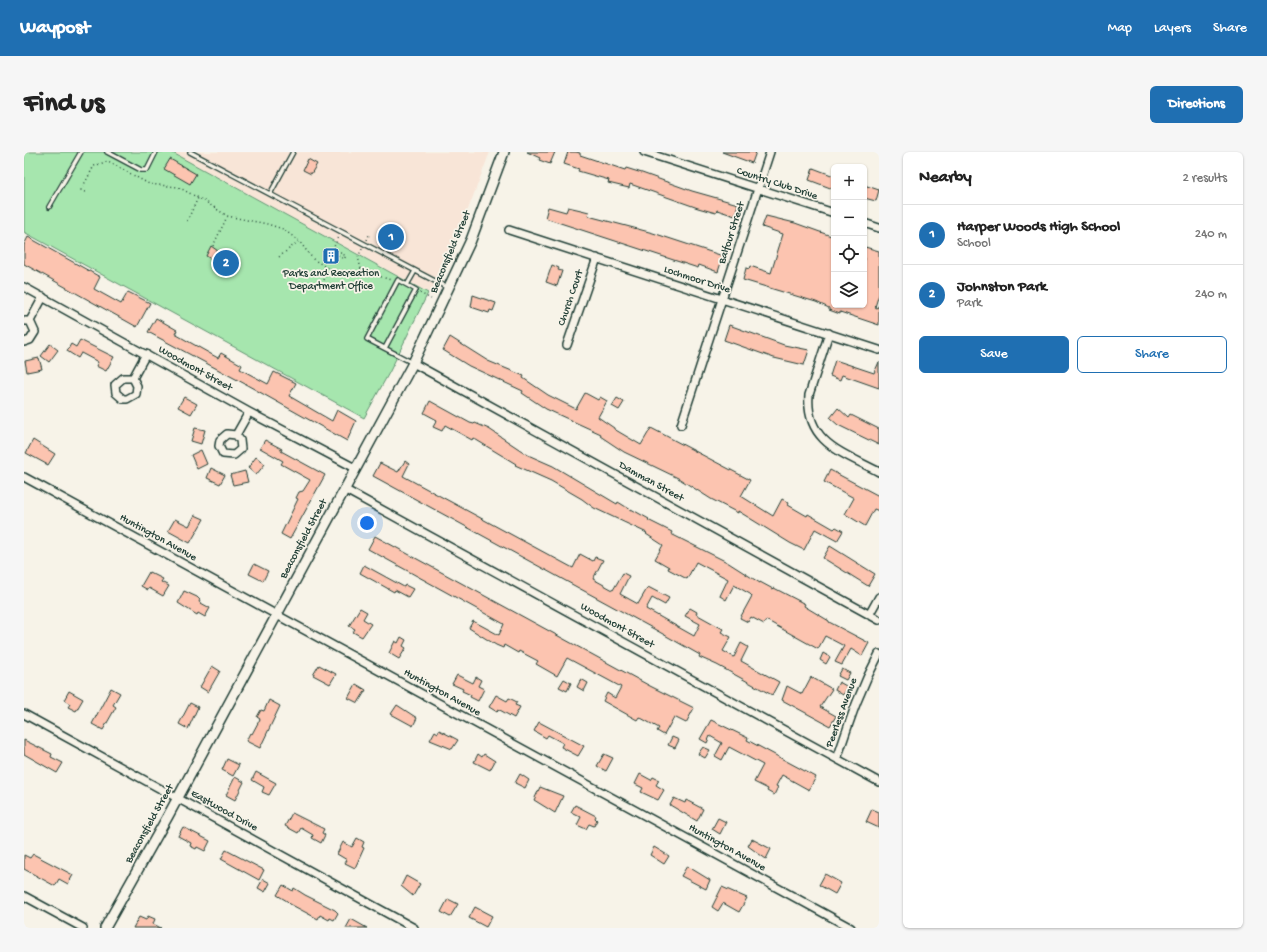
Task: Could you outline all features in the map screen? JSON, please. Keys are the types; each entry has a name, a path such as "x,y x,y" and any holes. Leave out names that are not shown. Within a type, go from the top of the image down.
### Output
{"street":[{"name":"Beaconsfield Street","path":"105,928 178,798 413,363 471,240 504,152"},
{"name":"Country Club Drive","path":"644,152 831,213"},
{"name":"Balfour Street","path":"681,425 770,152"},
{"path":"867,224 879,228"},
{"name":"Lochmoor Drive","path":"509,230 879,350"},
{"name":"Church Court","path":"567,345 597,258"},
{"name":"Woodmont Street","path":"24,287 249,412 355,468"},
{"path":"24,342 30,340 34,336 34,326 27,321 43,297"},
{"path":"829,333 809,395 808,405 811,422 815,430 826,443 879,472"},
{"path":"132,378 146,354"},
{"name":"Damman Street","path":"413,363 879,620"},
{"path":"236,435 249,412"},
{"name":"Huntington Avenue","path":"24,477 851,928"},
{"name":"Woodmont Street","path":"344,489 879,782"},
{"path":"869,615 879,597"},
{"name":"Peerless Avenue","path":"837,759 853,709 863,684 879,654"},
{"name":"Eastwood Drive","path":"24,714 414,928"},
{"path":"24,896 83,928"}],"lane":[{"path":"49,207 81,152"},
{"path":"107,152 141,170 147,170 156,152"},
{"path":"190,152 449,289"},
{"path":"270,194 293,152"},
{"path":"407,285 415,271"},
{"path":"385,348 416,290 398,280 367,339 413,363"}],"path":[{"path":"85,192 81,190 94,166 108,161 149,184 178,188 198,198 227,216 276,226 299,241 313,259 328,269 346,273 376,274 396,283"},
{"path":"187,221 198,198"},
{"path":"213,246 227,216"},
{"path":"333,249 346,256 344,260 331,252 342,232"},
{"path":"362,273 358,257 370,234"},
{"path":"279,257 299,241"},
{"path":"324,280 328,269"},
{"path":"415,291 431,298"}],"shaded area":[{"path":"171,152 490,152 435,296"}],"green space":[{"path":"24,152 171,152 428,293 390,371 364,418 24,232"}],"building":[{"path":"527,152 555,152 550,164 539,160 540,158"},
{"path":"568,152 580,153 580,155 625,170 626,168 692,191 738,204 735,216 717,210 716,213 698,208 630,184 629,188 608,183 609,180 578,171 579,169 564,164"},
{"path":"722,152 756,152 752,163"},
{"path":"170,159 196,174 190,184 164,169"},
{"path":"308,159 317,164 311,174 303,170"},
{"path":"813,168 831,175 831,188 809,180"},
{"path":"867,186 879,190 876,201 867,199"},
{"path":"548,207 566,212 568,207 589,212 588,215 592,217 653,233 723,256 718,272 699,265 698,268 545,218"},
{"path":"766,216 795,223 831,236 831,308 867,308 867,248 879,251 879,294 875,307 877,308 879,305 879,325 840,312 840,314 829,310 829,308 816,302 743,280 746,268 749,269 750,266 771,273 783,234 762,227"},
{"path":"28,237 100,277 94,289 121,304 128,292 150,303 137,327 24,264 24,245"},
{"path":"211,246 218,251 213,260 206,256"},
{"path":"552,265 559,268 558,270 562,271 557,286 546,282"},
{"path":"473,295 496,303 493,311 490,310 489,313 471,307"},
{"path":"156,318 177,330 175,334 218,358 221,353 242,365 240,369 268,384 274,372 296,383 289,396 332,421 337,410 356,421 347,441 148,332"},
{"path":"729,325 784,345 809,350 804,365 774,358 724,340"},
{"path":"450,337 488,361 524,376 523,378 548,395 576,409 585,393 598,400 600,397 607,401 598,417 614,429 641,445 651,428 750,480 741,496 773,516 782,499 789,503 788,505 807,516 808,514 834,529 836,527 843,531 837,541 815,529 804,550 738,511 738,513 711,499 678,478 624,452 600,436 601,434 546,409 522,393 523,391 469,366 443,350"},
{"path":"80,340 114,357 106,371 96,366 98,362 81,353 78,358 67,351 71,344 76,347"},
{"path":"50,344 58,350 49,362 41,356"},
{"path":"39,358 42,369 27,372 25,361"},
{"path":"835,360 874,373 879,362 879,388 842,375 840,380 830,376"},
{"path":"184,397 197,404 191,414 178,407"},
{"path":"617,398 624,402 619,410 612,406"},
{"path":"430,401 470,423 475,423 489,429 528,455 553,466 617,504 618,502 631,509 649,519 648,520 672,532 671,534 727,562 760,583 773,589 774,588 805,604 804,606 829,622 869,643 862,656 851,649 842,665 835,662 844,646 825,636 818,649 766,620 764,624 751,617 748,622 740,618 752,596 750,594 734,585 726,600 720,596 728,579 696,562 687,579 668,569 669,567 655,559 663,545 646,534 647,533 594,508 582,499 551,481 515,465 516,464 473,438 472,440 445,425 442,431 433,427 437,420 424,413"},
{"path":"838,408 849,418 851,415 879,429 879,445 838,425 830,418"},
{"path":"195,428 205,430 201,444 191,441"},
{"path":"33,440 55,454 48,465 26,453"},
{"path":"265,440 282,449 281,451 325,475 290,539 281,534 298,499 296,498 299,492 303,491 310,480 281,464 283,461 260,448"},
{"path":"201,450 207,464 197,469 191,455"},
{"path":"256,457 265,464 256,475 248,468"},
{"path":"405,461 409,464 403,476 573,568 580,554 593,561 595,557 603,560 593,579 613,590 623,573 629,576 620,594 638,604 648,587 669,598 665,605 652,598 646,609 694,636 700,624 685,616 690,608 697,612 696,614 723,629 721,632 731,637 723,651 734,657 741,643 748,647 741,661 779,682 772,695 717,665 699,657 700,655 654,629 373,476 380,463 398,472"},
{"path":"211,468 225,475 220,484 207,478"},
{"path":"830,470 879,496 879,511 874,509 865,526 845,514 854,498 824,482"},
{"path":"245,471 248,482 233,485 230,475"},
{"path":"195,515 204,519 190,543 168,531 175,519 189,526"},
{"path":"375,536 650,686 694,708 686,723 674,717 664,735 657,731 659,728 639,717 637,720 603,701 607,693 615,698 621,687 567,658 557,676 536,664 538,661 519,651 518,653 504,645 503,648 496,645 469,628 473,621 499,635 504,624 368,549"},
{"path":"830,546 875,574 868,586 823,558"},
{"path":"254,564 268,571 263,581 249,574"},
{"path":"364,565 404,587 405,585 413,589 408,597 395,590 394,592 360,573"},
{"path":"149,572 163,579 161,582 169,586 163,596 149,588 148,590 141,586"},
{"path":"184,591 197,597 200,600 199,602 210,608 205,617 198,613 197,615 178,603"},
{"path":"360,608 367,612 363,619 371,624 362,637 353,632 355,629 349,626"},
{"path":"401,637 406,640 403,646 406,648 399,659 389,653 395,641 398,643"},
{"path":"823,653 830,657 826,664 820,660"},
{"path":"319,665 336,674 330,684 313,675"},
{"path":"212,666 220,671 208,692 200,687"},
{"path":"842,669 850,673 846,680 838,676"},
{"path":"457,675 473,683 476,677 481,680 478,686 484,689 478,701 470,697 471,695 462,691 463,689 452,684"},
{"path":"811,677 832,689 820,707 836,716 830,726 782,700 787,686 802,694"},
{"path":"564,679 571,683 567,691 559,687"},
{"path":"581,679 588,683 584,691 577,687"},
{"path":"839,682 848,687 843,695 835,690"},
{"path":"356,684 366,690 358,703 348,698"},
{"path":"111,688 120,693 113,705 116,707 103,730 92,724"},
{"path":"69,691 83,699 76,711 68,707 70,704 64,700"},
{"path":"496,695 507,701 509,698 517,702 515,705 520,707 514,718 498,709 497,712 489,707"},
{"path":"269,700 280,706 260,748 246,741 250,733 252,734 260,719 257,717 261,710 264,711"},
{"path":"190,703 198,707 188,729 179,724"},
{"path":"397,705 417,718 413,726 391,714"},
{"path":"711,720 748,738 747,740 816,777 809,790 782,775 776,786 778,787 774,795 767,791 768,789 754,782 763,765 729,747 722,760 715,756 722,743 710,736 707,743 700,739"},
{"path":"539,722 584,746 578,756 561,747 563,743 548,735 546,738 534,731"},
{"path":"439,730 458,740 452,749 430,740 435,731 438,733"},
{"path":"672,737 679,740 675,748 668,745"},
{"path":"24,740 52,754 51,757 63,763 57,773 24,754"},
{"path":"703,747 710,750 705,758 698,754"},
{"path":"478,754 482,757 484,754 495,761 490,770 474,762"},
{"path":"604,754 613,758 606,771 597,766"},
{"path":"227,759 239,765 233,776 222,770"},
{"path":"256,772 276,783 269,795 262,792 264,787 252,780"},
{"path":"520,774 529,780 525,788 515,783"},
{"path":"640,774 651,780 653,777 659,780 656,785 664,790 658,800 641,792 643,788 635,784"},
{"path":"235,777 244,782 235,800 226,795"},
{"path":"540,787 563,796 555,813 534,800"},
{"path":"674,798 685,803 686,800 703,809 697,821 670,805"},
{"path":"575,805 596,816 595,818 597,820 594,826 589,824 586,829 577,825 581,817 571,812"},
{"path":"872,809 879,812 879,828 866,822"},
{"path":"292,813 324,829 322,833 325,835 321,843 312,838 313,835 301,828 298,833 285,826"},
{"path":"718,818 726,822 720,834 712,829"},
{"path":"183,827 210,841 205,851 197,847 196,849 190,846 191,843 178,836"},
{"path":"357,838 364,842 362,847 364,848 355,868 345,863 347,860 337,854 343,842 352,847"},
{"path":"752,839 771,849 766,859 748,846"},
{"path":"654,847 669,856 664,864 650,855"},
{"path":"226,850 264,870 259,880 221,859"},
{"path":"33,854 73,875 68,884 59,879 55,886 24,869 24,855 30,858"},
{"path":"687,866 710,880 706,889 681,876"},
{"path":"825,874 841,883 835,894 819,885"},
{"path":"406,876 420,884 413,896 401,886"},
{"path":"263,879 270,883 265,892 258,888"},
{"path":"283,885 293,891 294,888 335,910 338,913 334,920 330,918 329,920 320,915 318,919 290,904 277,895"},
{"path":"722,887 747,898 739,912 723,903 718,911 712,907"},
{"path":"448,899 458,904 450,917 441,912"},
{"path":"475,907 492,916 486,927 469,918"},
{"path":"148,916 155,919 153,924 161,928 133,928 139,917 146,920"},
{"path":"351,919 367,928 346,928"}],"place":[{"name":"Harper Woods High School","path":"391,237"},
{"name":"Parks and Recreation Department Office","path":"331,256"},
{"name":"Johnston Park","path":"226,263"}]}
